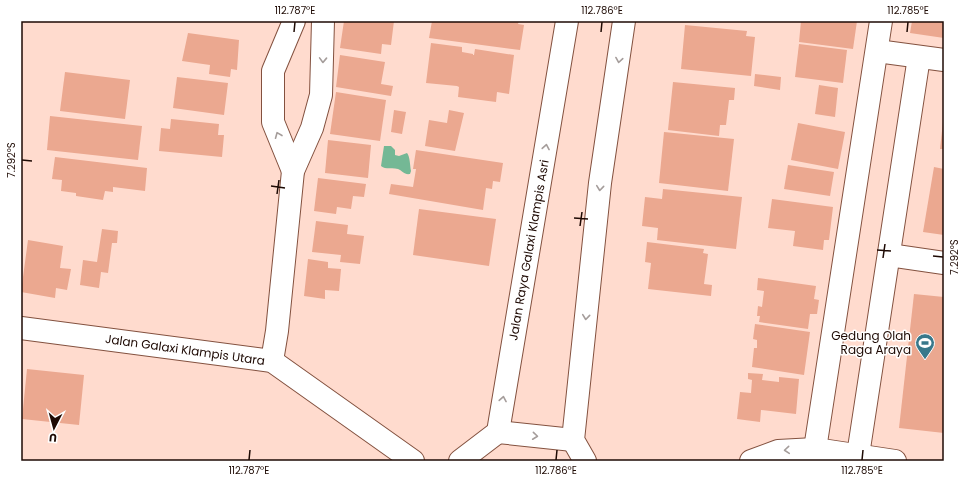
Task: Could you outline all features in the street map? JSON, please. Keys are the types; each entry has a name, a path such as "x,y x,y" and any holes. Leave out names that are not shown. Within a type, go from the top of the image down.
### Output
{"street":[{"path":"293,171 273,122 274,70 294,21"},
{"path":"272,361 277,331 293,171 312,128 322,95 323,21"},
{"name":"Jalan Raya Galaxi Klampis Asri","path":"498,432 568,21"},
{"path":"585,461 573,440 600,183 624,21"},
{"path":"815,449 881,21"},
{"path":"877,51 944,60"},
{"path":"858,455 919,56"},
{"path":"889,255 944,263"},
{"name":"Jalan Galaxi Klampis Utara","path":"21,328 272,361 413,461"},
{"path":"460,461 498,432 573,440"},
{"path":"751,461 778,451 815,449 895,461"}],"shaded area":[{"path":"384,146 391,146 395,150 395,155 399,156 407,153 410,161 410,174 398,169 385,168 381,166"}],"building":[{"path":"344,21 394,21 391,45 382,44 381,54 340,48"},
{"path":"432,21 519,21 518,24 524,25 520,50 429,38"},
{"path":"801,21 857,21 853,49 799,42"},
{"path":"912,21 944,21 944,38 910,33"},
{"path":"685,25 747,31 746,36 755,37 751,76 681,69"},
{"path":"188,33 239,40 237,70 231,69 230,77 209,74 210,65 182,61"},
{"path":"431,43 462,47 462,52 473,55 475,49 514,55 509,94 497,92 496,102 458,97 459,87 457,86 426,83"},
{"path":"799,44 847,50 843,83 795,77"},
{"path":"340,55 385,62 381,84 393,86 391,96 336,87"},
{"path":"65,72 130,80 125,119 60,111"},
{"path":"755,74 781,77 780,90 754,86"},
{"path":"177,77 228,83 224,115 173,108"},
{"path":"673,82 735,88 734,100 729,100 726,125 720,125 719,136 668,130"},
{"path":"819,85 838,88 835,117 815,114"},
{"path":"336,92 386,100 380,141 330,134"},
{"path":"394,110 406,112 402,134 391,132"},
{"path":"449,110 464,113 455,151 425,146 429,120 447,123"},
{"path":"50,116 142,126 138,160 47,150"},
{"path":"171,119 219,124 218,135 224,135 222,157 159,151 161,128 170,129"},
{"path":"943,122 944,149 940,149"},
{"path":"798,123 845,132 838,169 791,160"},
{"path":"664,132 734,139 728,191 659,183"},
{"path":"328,140 371,145 368,178 325,173"},
{"path":"416,150 503,163 500,182 493,181 492,189 486,188 483,210 389,194 391,184 413,187 416,169 413,169"},
{"path":"55,157 147,168 145,191 113,187 113,192 105,191 103,200 76,196 76,193 61,191 62,180 52,179"},
{"path":"788,165 834,172 830,196 784,189"},
{"path":"934,167 944,169 944,235 923,232"},
{"path":"318,178 366,184 364,197 353,196 351,209 337,207 336,214 314,211"},
{"path":"663,189 742,197 736,249 657,240 658,228 642,226 645,197 662,199"},
{"path":"772,199 833,207 829,240 824,240 823,250 793,246 795,231 768,228"},
{"path":"419,209 496,219 489,266 413,255"},
{"path":"316,221 348,225 347,234 364,236 360,264 340,262 341,255 312,252"},
{"path":"102,229 118,231 117,243 112,243 108,273 101,272 99,288 80,285 83,260 97,262"},
{"path":"28,240 63,246 60,268 71,269 67,290 56,288 55,298 21,292"},
{"path":"647,242 704,249 703,253 708,254 704,284 712,285 711,296 648,289 651,263 645,262"},
{"path":"308,259 328,262 328,268 341,269 339,291 325,290 325,299 304,296"},
{"path":"758,278 816,286 814,299 819,300 817,314 810,314 808,329 759,322 760,316 757,316 758,306 762,307 764,291 757,290"},
{"name":"Gedung Olah Raga Araya","path":"914,294 944,297 944,433 899,428"},
{"path":"755,324 810,332 804,375 752,367 754,348 757,348 757,340 753,339"},
{"path":"27,369 84,375 79,425 22,419"},
{"path":"748,373 763,374 762,380 779,382 779,377 799,379 796,414 761,410 760,422 737,419 740,392 751,393 752,380 748,379"}],"place":[{"name":"Gedung Olah Raga Araya","path":"925,360"}]}
